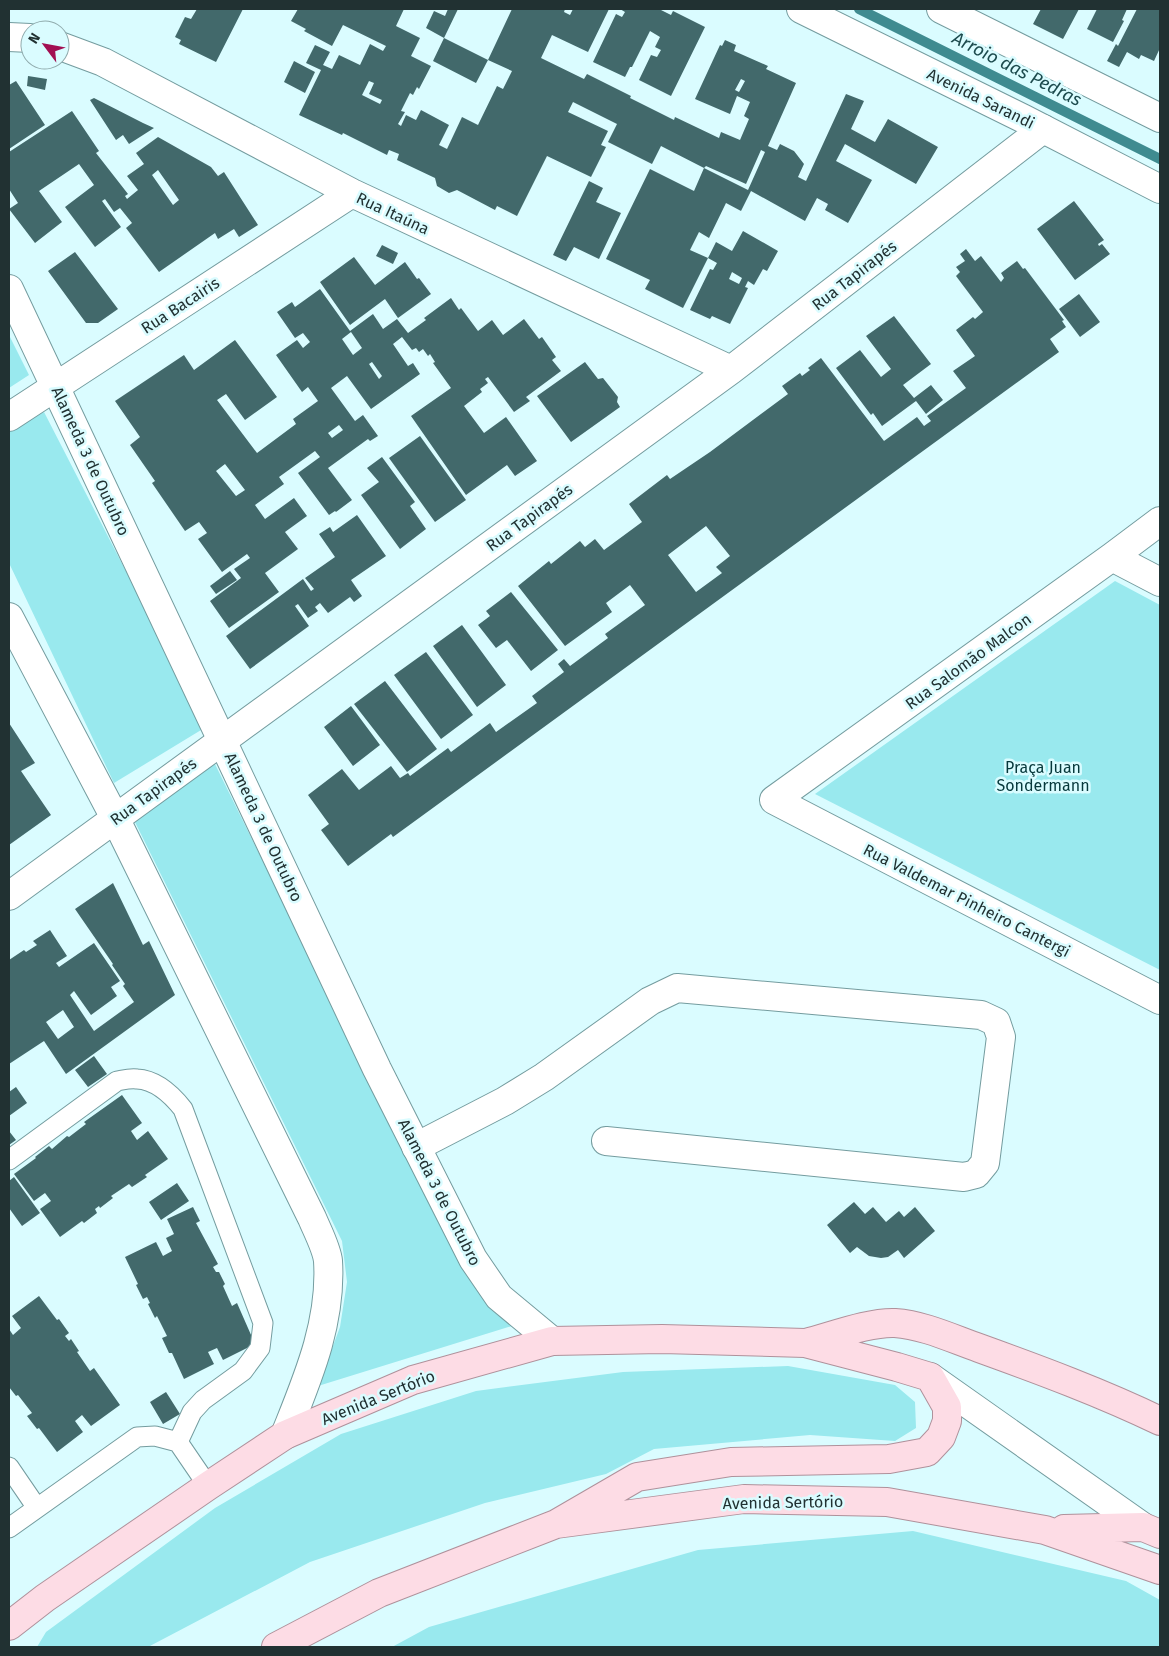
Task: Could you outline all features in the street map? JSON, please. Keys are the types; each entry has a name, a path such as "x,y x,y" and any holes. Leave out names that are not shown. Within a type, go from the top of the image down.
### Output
{"main road":[{"name":"Avenida Sertório","path":"805,1343 879,1324 897,1323 930,1331 1068,1382 1105,1396 1160,1421"},
{"name":"Avenida Sertório","path":"9,1626 45,1598 285,1435 413,1380 552,1341 662,1339 805,1343 930,1377"},
{"path":"556,1524 637,1477 731,1462 889,1459 927,1452 941,1437 947,1421 947,1407 930,1377"},
{"name":"Avenida Sertório","path":"276,1647 378,1593 556,1524 744,1499 887,1502 1045,1530 1160,1570"},
{"name":"Avenida Sertório","path":"1045,1530 1152,1531"},
{"path":"15,1647 22,1628 45,1598"}],"street":[{"name":"Avenida Sarandi","path":"801,9 1160,189"},
{"path":"941,9 1160,118"},
{"name":"Rua Itaúna","path":"70,50 103,62 352,194 732,370"},
{"name":"Rua Tapirapés","path":"9,896 732,370 1043,129"},
{"name":"Rua Bacairis","path":"9,417 352,194"},
{"name":"Alameda 3 de Outubro","path":"9,289 223,740 372,1060 473,1259 499,1298 552,1341"},
{"name":"Rua Salomão Malcon","path":"774,800 1160,521"},
{"path":"1112,557 1160,582"},
{"path":"9,617 115,818 312,1218 328,1259 327,1303 314,1361 285,1435"},
{"name":"Rua Valdemar Pinheiro Cantergi","path":"774,800 1160,1000"},
{"path":"416,1147 505,1101 544,1076 650,1000 677,988 981,1015 996,1022 1001,1037 985,1163 976,1174 964,1177 606,1141"},
{"path":"930,1377 1152,1531"}],"lane":[{"path":"9,1160 116,1081 138,1078 156,1084 172,1095 184,1109 263,1323 260,1348 243,1371 203,1400 192,1412 178,1442"},
{"path":"9,1528 137,1437 154,1436 178,1442 208,1486"},
{"path":"9,1468 37,1508"}],"green space":[{"path":"9,335 29,375 9,388"},
{"path":"44,412 206,727 114,783 9,563 9,432"},
{"name":"Praça Juan Sondermann","path":"1115,581 1160,605 1160,970 815,794"},
{"path":"214,762 456,1254 493,1311 512,1326 318,1386 340,1327 347,1282 342,1241 132,816"},
{"path":"788,1366 895,1385 915,1402 916,1428 895,1441 810,1435 654,1449 606,1474 485,1503 310,1562 148,1647 37,1647 46,1632 215,1508 341,1434 476,1391 623,1372"},
{"path":"913,1531 1126,1581 1160,1600 1160,1647 392,1647 429,1627 698,1550"}],"building":[{"path":"197,9 243,9 216,62 179,44 181,40 175,37 185,17 191,19"},
{"path":"298,9 404,9 396,26 420,38 411,56 431,66 419,89 417,87 413,95 410,93 401,111 405,112 398,124 401,126 406,115 416,120 421,110 449,125 439,145 447,149 462,117 478,125 497,86 503,89 512,71 488,60 512,9 565,9 564,12 570,15 573,9 609,9 588,52 552,35 541,58 584,79 587,74 674,120 675,117 719,138 721,132 740,140 749,119 744,116 750,102 737,96 730,114 695,99 720,45 722,46 725,40 736,45 734,51 768,66 766,69 796,83 768,146 777,150 780,144 794,151 804,164 798,177 806,181 846,94 864,101 851,129 875,142 888,119 938,147 916,184 845,144 836,161 872,180 848,223 825,210 828,204 817,198 805,221 751,191 741,211 726,203 709,238 699,232 690,250 708,258 683,308 645,289 650,280 606,259 650,169 694,191 704,168 661,146 652,164 608,142 617,124 573,102 568,112 608,131 601,145 606,147 591,177 547,156 517,216 497,206 495,210 457,190 449,193 437,186 435,178 397,160 399,154 389,150 387,155 343,133 342,135 299,115 321,70 306,63 315,45 330,52 323,65 332,69 339,55 360,65 370,44 383,51 386,46 343,25 332,46 304,31 306,29 291,21","holes":["741,79 745,81 739,92 735,90","369,81 374,83 369,94 382,100 380,104 362,95","761,150 765,152 748,190 704,168 706,166 746,184"]},
{"path":"448,9 458,9 444,38 426,28 434,11 445,16"},
{"path":"620,9 659,9 671,15 673,11 705,27 671,96 639,80 651,55 657,57 661,50 655,47 660,37 650,31 625,77 593,62 616,14 622,17 625,12"},
{"path":"1041,9 1079,9 1063,39 1033,24"},
{"path":"1097,9 1127,9 1122,20 1124,21 1113,42 1087,29"},
{"path":"1137,9 1160,9 1160,48 1154,61 1141,55 1139,59 1127,52 1119,67 1107,61 1116,44 1118,46"},
{"path":"444,38 488,60 476,83 433,61"},
{"path":"294,61 315,72 305,93 284,82"},
{"path":"28,76 47,79 45,90 27,86"},
{"path":"16,81 45,125 9,149 9,85"},
{"path":"94,98 154,128 129,144 123,135 116,140 90,100"},
{"path":"72,111 99,151 96,153 128,194 125,196 127,199 138,190 127,176 144,164 136,153 158,137 211,167 218,176 224,172 258,225 239,237 234,229 218,239 215,233 159,272 126,228 132,223 120,208 114,212 105,199 102,201 121,227 95,247 65,207 94,185 79,164 39,191 62,222 35,243 9,209 18,203 9,189 9,152","holes":["158,170 179,200 173,205 152,175"]},
{"path":"589,181 603,188 596,202 621,213 599,259 574,247 566,261 553,255"},
{"path":"1074,201 1104,240 1098,244 1099,246 1102,244 1110,254 1075,280 1037,229"},
{"path":"743,231 778,251 767,271 763,269 754,285 748,281 745,287 748,288 730,324 712,316 710,319 690,310 710,269 713,270 717,263 708,258 716,242 732,251","holes":["732,272 742,278 739,284 729,279"]},
{"path":"382,245 398,253 393,264 376,256"},
{"path":"966,249 975,261 981,256 1001,282 1004,278 1001,273 1017,261 1023,269 1025,268 1064,320 1062,321 1066,327 1050,339 1059,352 393,837 391,834 348,866 321,830 329,824 308,795 342,769 359,790 391,766 400,778 408,773 410,776 448,748 451,752 490,723 496,732 537,703 532,696 564,672 558,664 564,659 570,666 608,638 605,634 645,605 630,585 606,603 612,612 565,646 518,586 549,561 551,564 580,541 585,547 595,539 604,550 642,522 629,504 667,475 670,479 710,452 788,394 782,386 800,373 802,376 810,370 808,368 821,358 884,441 917,417 924,426 931,421 927,416 966,388 953,371 975,356 956,330 983,312 956,276 960,272 956,267 965,261 960,254","holes":["706,526 730,556 716,567 722,573 696,592 668,555"]},
{"path":"75,252 118,309 98,323 86,323 48,271"},
{"path":"354,257 375,285 405,262 431,294 398,318 385,299 350,325 320,282"},
{"path":"320,289 350,331 373,314 383,329 397,319 408,333 426,320 424,318 451,298 478,331 492,320 503,335 524,319 539,339 542,337 556,357 552,360 561,371 526,397 530,401 514,412 488,377 485,379 488,383 480,389 482,392 464,406 484,433 506,417 537,461 515,476 507,465 466,495 411,416 451,388 433,363 435,362 430,354 428,356 423,349 419,352 416,348 412,350 402,337 393,344 408,366 413,363 420,374 371,409 347,376 331,388 355,421 363,415 378,436 370,441 368,439 328,468 352,500 329,515 298,473 320,457 315,451 279,477 284,484 255,505 265,519 294,498 307,516 285,532 298,549 265,573 279,592 229,628 210,601 241,578 234,569 250,558 247,554 222,572 198,539 207,533 199,522 185,531 152,483 155,481 130,445 140,437 115,401 184,355 194,370 235,340 277,397 245,420 226,394 217,400 257,453 296,424 293,419 318,401 308,387 302,392 276,355 297,340 303,348 310,342 303,333 295,338 277,312 292,302 295,307","holes":["351,332 362,348 353,355 342,339","372,362 382,376 379,379 369,364","339,425 343,430 332,438 328,433","225,464 245,490 236,496 216,471"]},
{"path":"1079,294 1100,322 1080,337 1059,309"},
{"path":"894,316 931,364 903,385 914,398 931,385 943,400 926,414 916,401 882,426 873,413 871,415 836,368 860,350 881,377 891,369 866,336"},
{"path":"585,362 598,379 603,378 618,397 617,402 620,407 571,442 537,396"},
{"path":"420,436 466,500 435,522 389,458"},
{"path":"382,457 415,502 410,506 426,529 400,549 361,495 379,482 367,468"},
{"path":"357,515 386,556 351,580 362,596 354,602 350,597 328,613 320,603 315,607 318,611 308,618 298,604 295,606 309,626 250,669 226,636 303,579 311,591 314,589 305,578 335,557 319,534 330,527 333,532"},
{"path":"230,571 237,580 216,594 210,586"},
{"path":"511,592 558,650 531,671 507,640 496,648 478,625 490,616 486,611"},
{"path":"462,625 506,685 477,707 433,646"},
{"path":"426,652 473,715 441,739 394,675"},
{"path":"385,681 437,749 407,772 354,704"},
{"path":"351,706 380,745 353,766 324,727"},
{"path":"9,723 35,763 21,771 51,815 9,845"},
{"path":"113,883 143,945 149,941 175,995 66,1074 44,1041 9,1064 9,960 24,950 26,952 37,945 33,941 50,930 67,956 56,963 59,967 94,943 120,981 111,987 117,996 91,1015 74,991 70,995 94,1031 134,1002 123,986 125,984 113,964 75,909","holes":["63,1010 74,1027 58,1039 46,1022"]},
{"path":"94,1056 107,1074 88,1087 75,1070"},
{"path":"16,1087 27,1103 9,1116 9,1092"},
{"path":"122,1095 142,1123 131,1131 137,1140 148,1131 168,1159 132,1187 129,1184 111,1196 113,1198 100,1208 99,1206 95,1209 97,1213 60,1237 40,1209 51,1201 45,1193 34,1201 14,1174 49,1146 52,1149 67,1136 69,1137 86,1124 84,1122"},
{"path":"9,1131 16,1140 9,1145"},
{"path":"14,1177 40,1213 22,1226 9,1208 9,1181"},
{"path":"177,1183 189,1201 161,1220 149,1202"},
{"path":"854,1202 865,1214 873,1207 886,1222 899,1211 904,1217 915,1207 935,1231 904,1258 898,1250 888,1257 881,1258 869,1256 857,1247 850,1253 827,1225"},
{"path":"193,1207 200,1221 196,1223 218,1264 213,1267 216,1272 219,1272 225,1284 223,1286 232,1306 237,1303 255,1344 223,1360 217,1348 208,1352 214,1364 184,1379 172,1353 169,1353 162,1338 167,1336 157,1316 155,1318 148,1304 150,1303 147,1297 143,1299 125,1257 156,1242 163,1256 172,1251 166,1238 174,1234 167,1219"},
{"path":"39,1296 69,1333 65,1336 69,1341 71,1339 90,1371 94,1368 120,1405 91,1426 82,1415 75,1421 83,1432 57,1452 39,1428 37,1429 27,1416 32,1413 9,1387 9,1329 13,1335 21,1328 12,1316"},
{"path":"166,1392 180,1414 163,1424 150,1402"}],"waterway":[{"name":"Arroio das Pedras","path":"859,9 1160,159"}]}
